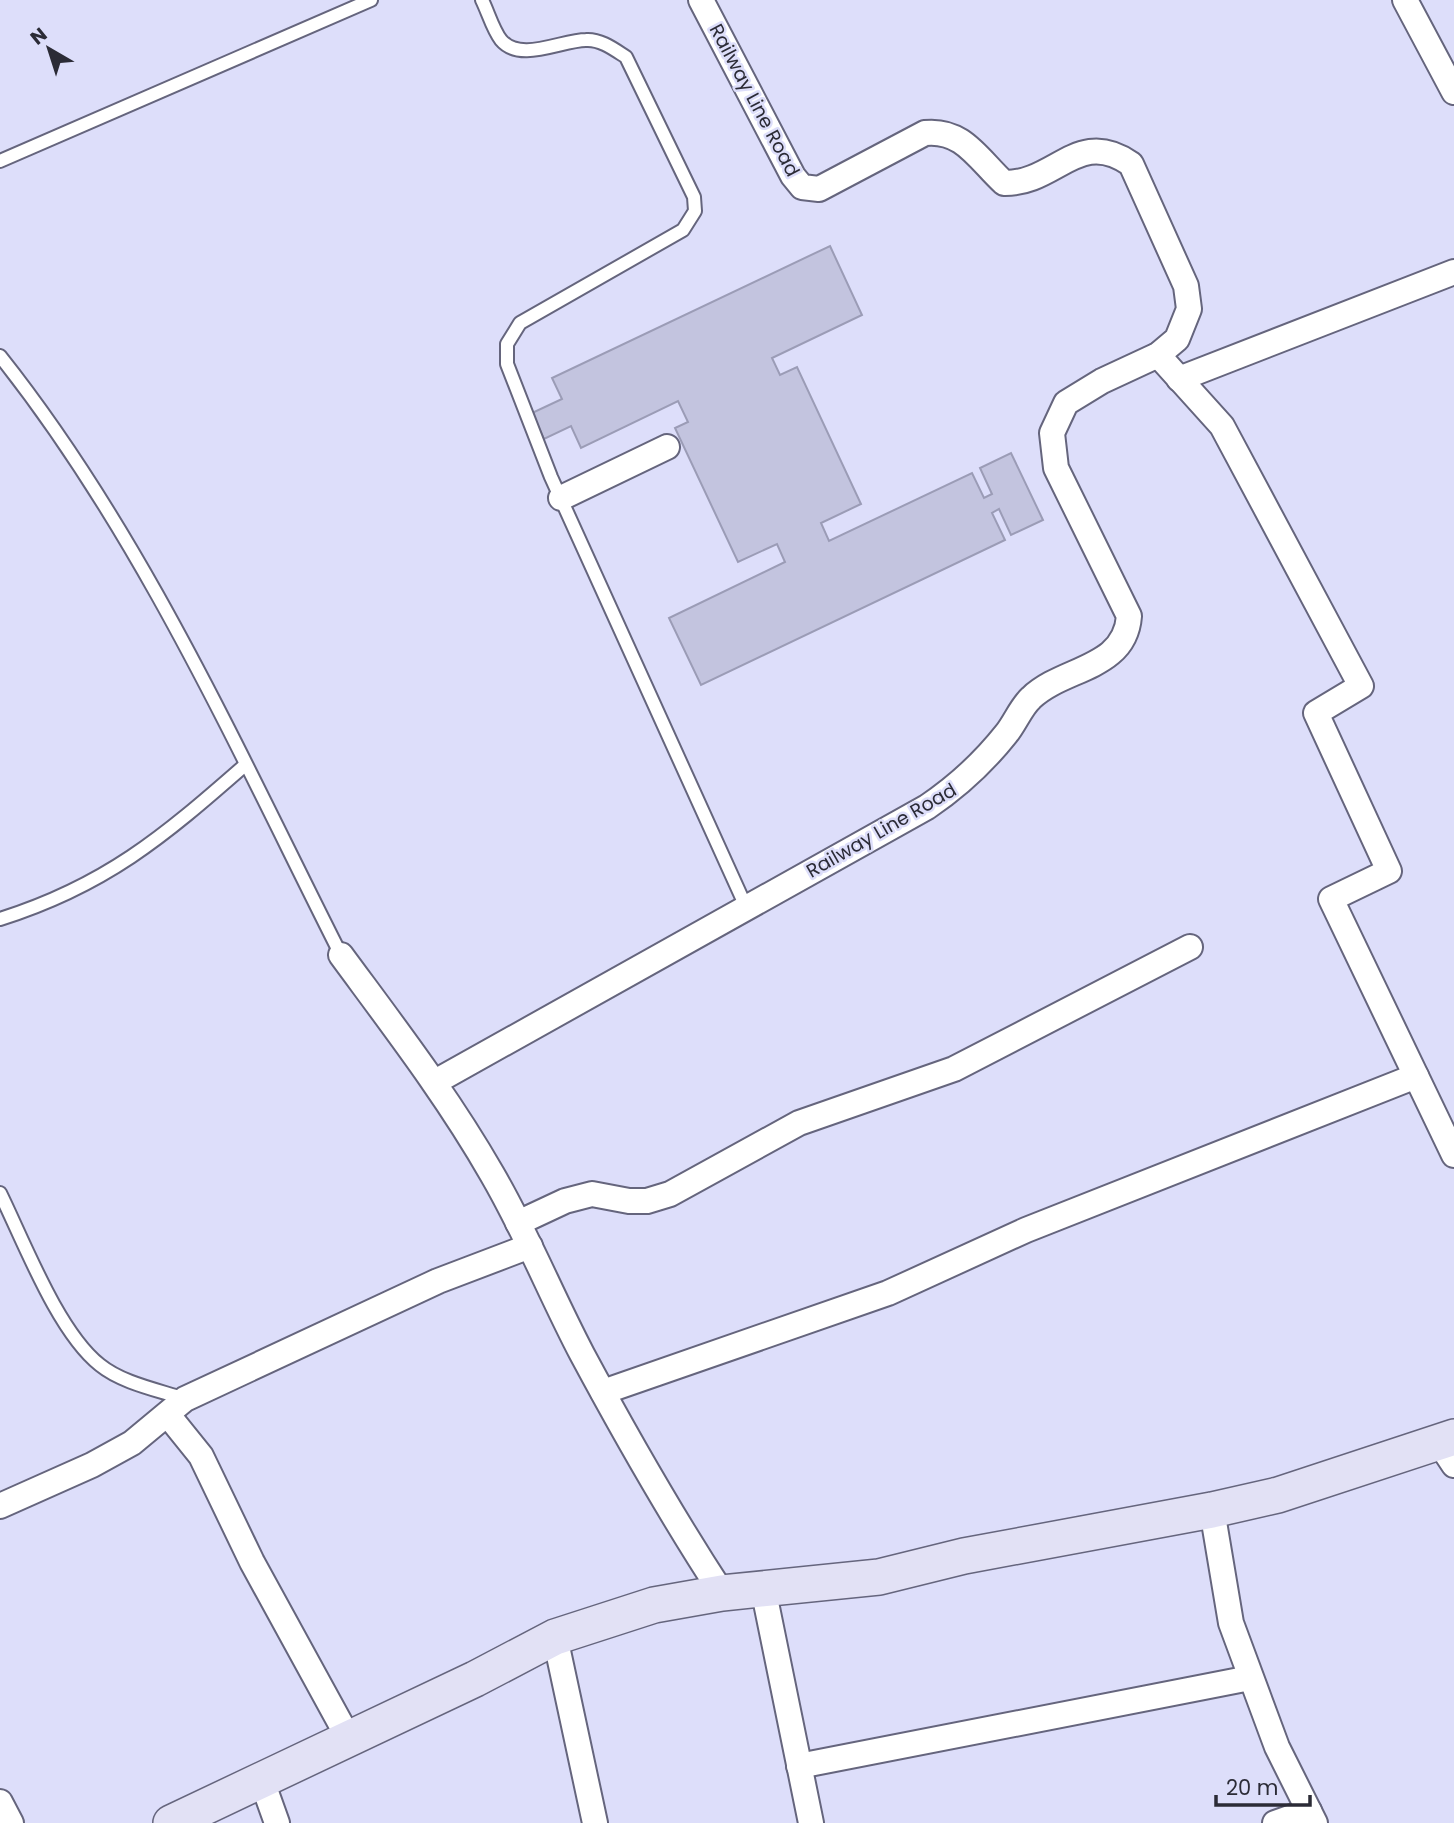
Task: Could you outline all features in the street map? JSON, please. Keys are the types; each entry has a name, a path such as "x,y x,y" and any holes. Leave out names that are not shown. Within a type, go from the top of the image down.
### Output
{"street":[{"name":"Railway Line Road","path":"435,1082 872,839 965,781 1007,733 1031,697 1112,653 1128,636 1129,616 1056,467 1052,433 1066,403 1102,381 1158,355 1177,339 1189,309 1186,286 1131,164 1115,153 1095,149 1018,183 1004,183 958,136 942,131 925,133 819,188 802,187 793,176 701,0"},
{"path":"1405,0 1454,92"},
{"path":"1179,379 1454,272"},
{"path":"1158,355 1222,426 1361,686 1316,713 1389,871 1331,900 1454,1155"},
{"path":"561,498 667,447"},
{"path":"518,1223 565,1201 592,1194 629,1202 670,1194 799,1123 954,1069 1190,947"},
{"path":"341,955 435,1082 492,1174 603,1392 671,1515 722,1592"},
{"path":"603,1392 888,1293 1026,1230 1416,1076"},
{"path":"0,1506 92,1465 132,1443 177,1407 438,1281 530,1246"},
{"path":"177,1407 252,1562 349,1739"},
{"path":"171,1823 555,1637 654,1605 722,1592 879,1577 964,1556 1213,1510 1449,1449"},
{"path":"1213,1510 1231,1623 1277,1747 1312,1817 1275,1823"},
{"path":"763,1588 811,1823"},
{"path":"555,1637 595,1823"},
{"path":"799,1766 1250,1678"},
{"path":"262,1780 277,1823"},
{"path":"0,1802 11,1823"}],"lane":[{"path":"0,161 371,0"},
{"path":"482,0 501,40 512,49 527,50 588,39 609,46 626,57 694,197 695,211 683,230 520,323 507,344 507,364 561,498 747,909"},
{"path":"0,356 39,408 119,528 341,955"},
{"path":"0,919 73,892 117,868 244,766"},
{"path":"0,1193 64,1321 87,1352 114,1374 177,1407"}],"building":[{"path":"830,246 862,315 772,358 780,375 797,367 861,504 821,523 829,541 972,473 984,498 992,494 980,468 1011,453 1043,520 1011,535 999,509 992,513 1005,540 701,685 669,618 785,562 777,544 738,562 675,428 688,422 678,401 581,448 571,426 544,439 532,413 562,399 552,378"}]}
